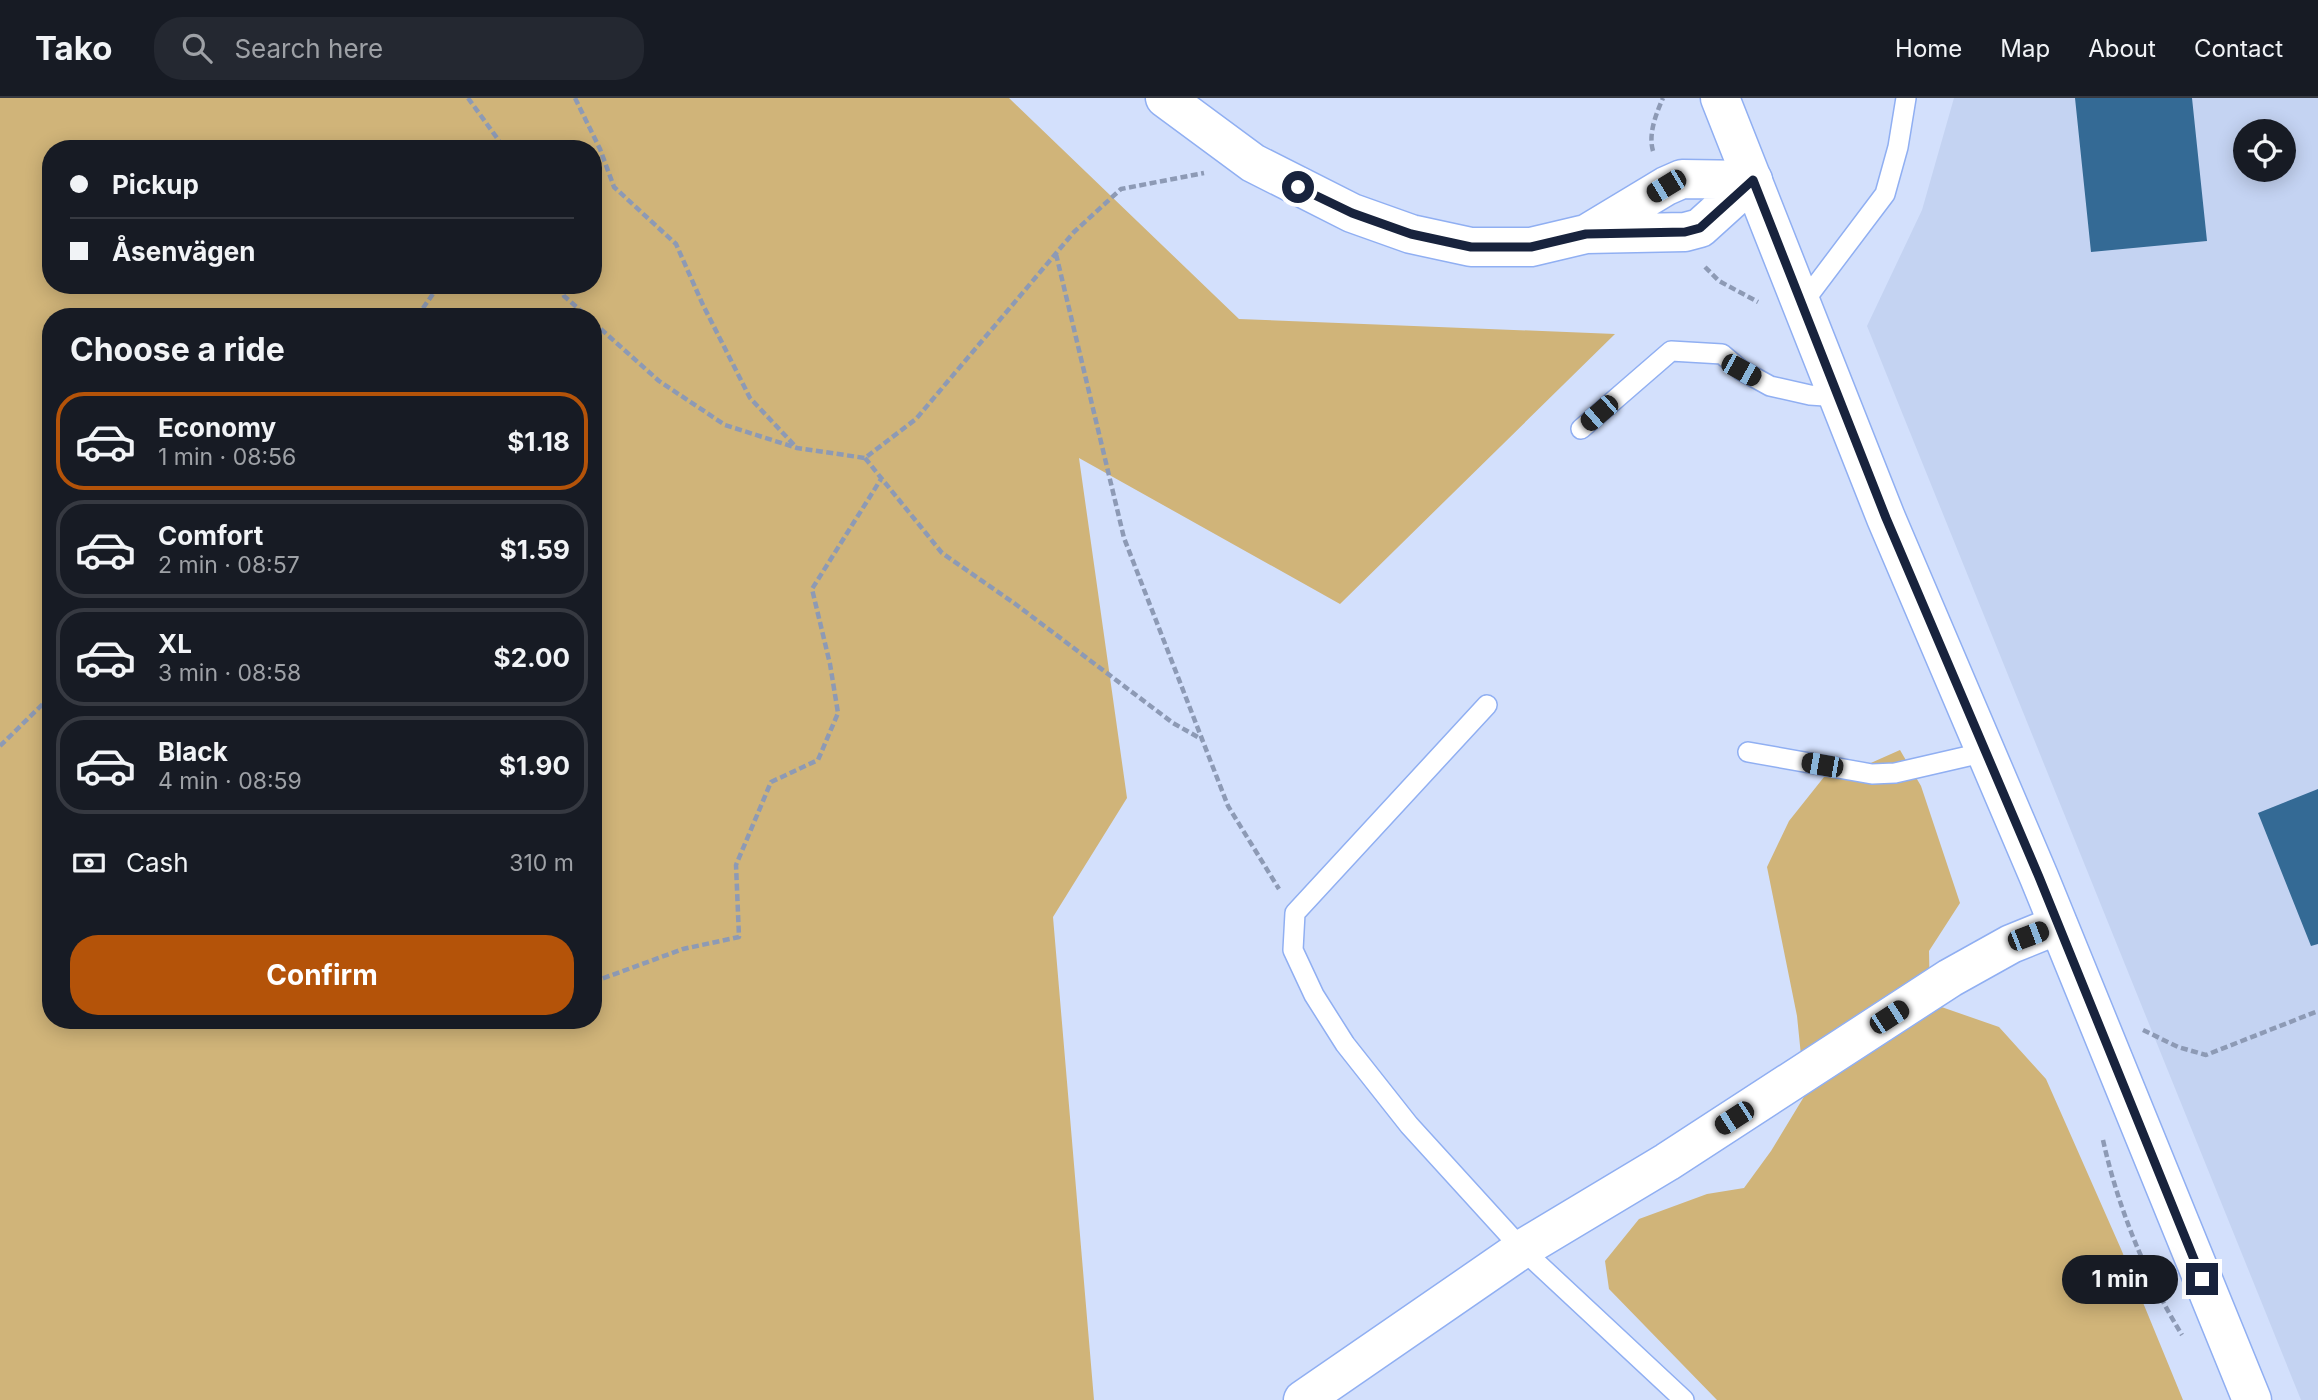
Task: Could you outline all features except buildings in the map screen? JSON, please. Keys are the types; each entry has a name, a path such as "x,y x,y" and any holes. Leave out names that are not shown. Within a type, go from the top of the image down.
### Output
{"main road":[{"path":"1164,98 1253,163 1352,213 1411,234 1471,247 1531,247 1586,234 1685,232 1700,228 1753,180"},
{"path":"1720,98 1886,518 2058,925 2252,1400"},
{"path":"1586,234 1682,179 1753,180"},
{"path":"1303,1400 1522,1249 1667,1162 1950,978 2011,944 2058,925"}],"lane":[{"path":"1802,304 1885,194 1898,147 1906,98"},
{"path":"1581,429 1671,351 1722,354 1741,370 1770,386 1810,395 1839,397"},
{"path":"1487,705 1295,913 1293,950 1314,995 1345,1044 1409,1125 1522,1249 1684,1400"},
{"path":"1748,752 1872,774 1895,773 1986,752"}],"path":[{"path":"468,98 498,140"},
{"path":"575,98 596,140"},
{"path":"602,154 614,187 676,244 750,398 797,448"},
{"path":"865,458 916,419 1074,232 1121,189 1253,163"},
{"path":"1056,254 1124,538 1228,806 1295,913"},
{"path":"563,294 577,308"},
{"path":"602,330 659,381 725,425 797,448 865,458 942,553 1014,603 1173,723 1203,740"},
{"path":"602,979 683,949 739,937 736,865 771,782 818,760 838,713 830,664 812,589 881,479"},
{"path":"0,746 42,705"},
{"path":"2106,1044 2139,1028 2178,1047 2206,1055 2318,1011"}],"shaded area":[{"path":"0,98 1009,98 1239,319 1615,334 1340,604 1079,458 1127,798 1053,917 1094,1400 0,1400"},
{"path":"1954,98 2318,98 2318,1400 2301,1400 1867,326 1922,210"},
{"path":"1900,750 1921,786 1960,903 1929,951 1930,1003 1999,1027 2046,1079 2121,1249 2183,1400 1717,1400 1609,1289 1605,1261 1639,1219 1707,1194 1744,1188 1771,1151 1805,1095 1797,1016 1767,867 1789,821 1824,777 1864,766"}],"route":[{"path":"1298,187 1352,213 1411,234 1471,247 1531,247 1586,234 1685,232 1700,228 1753,180 1886,518 2039,877 2202,1279"}]}
